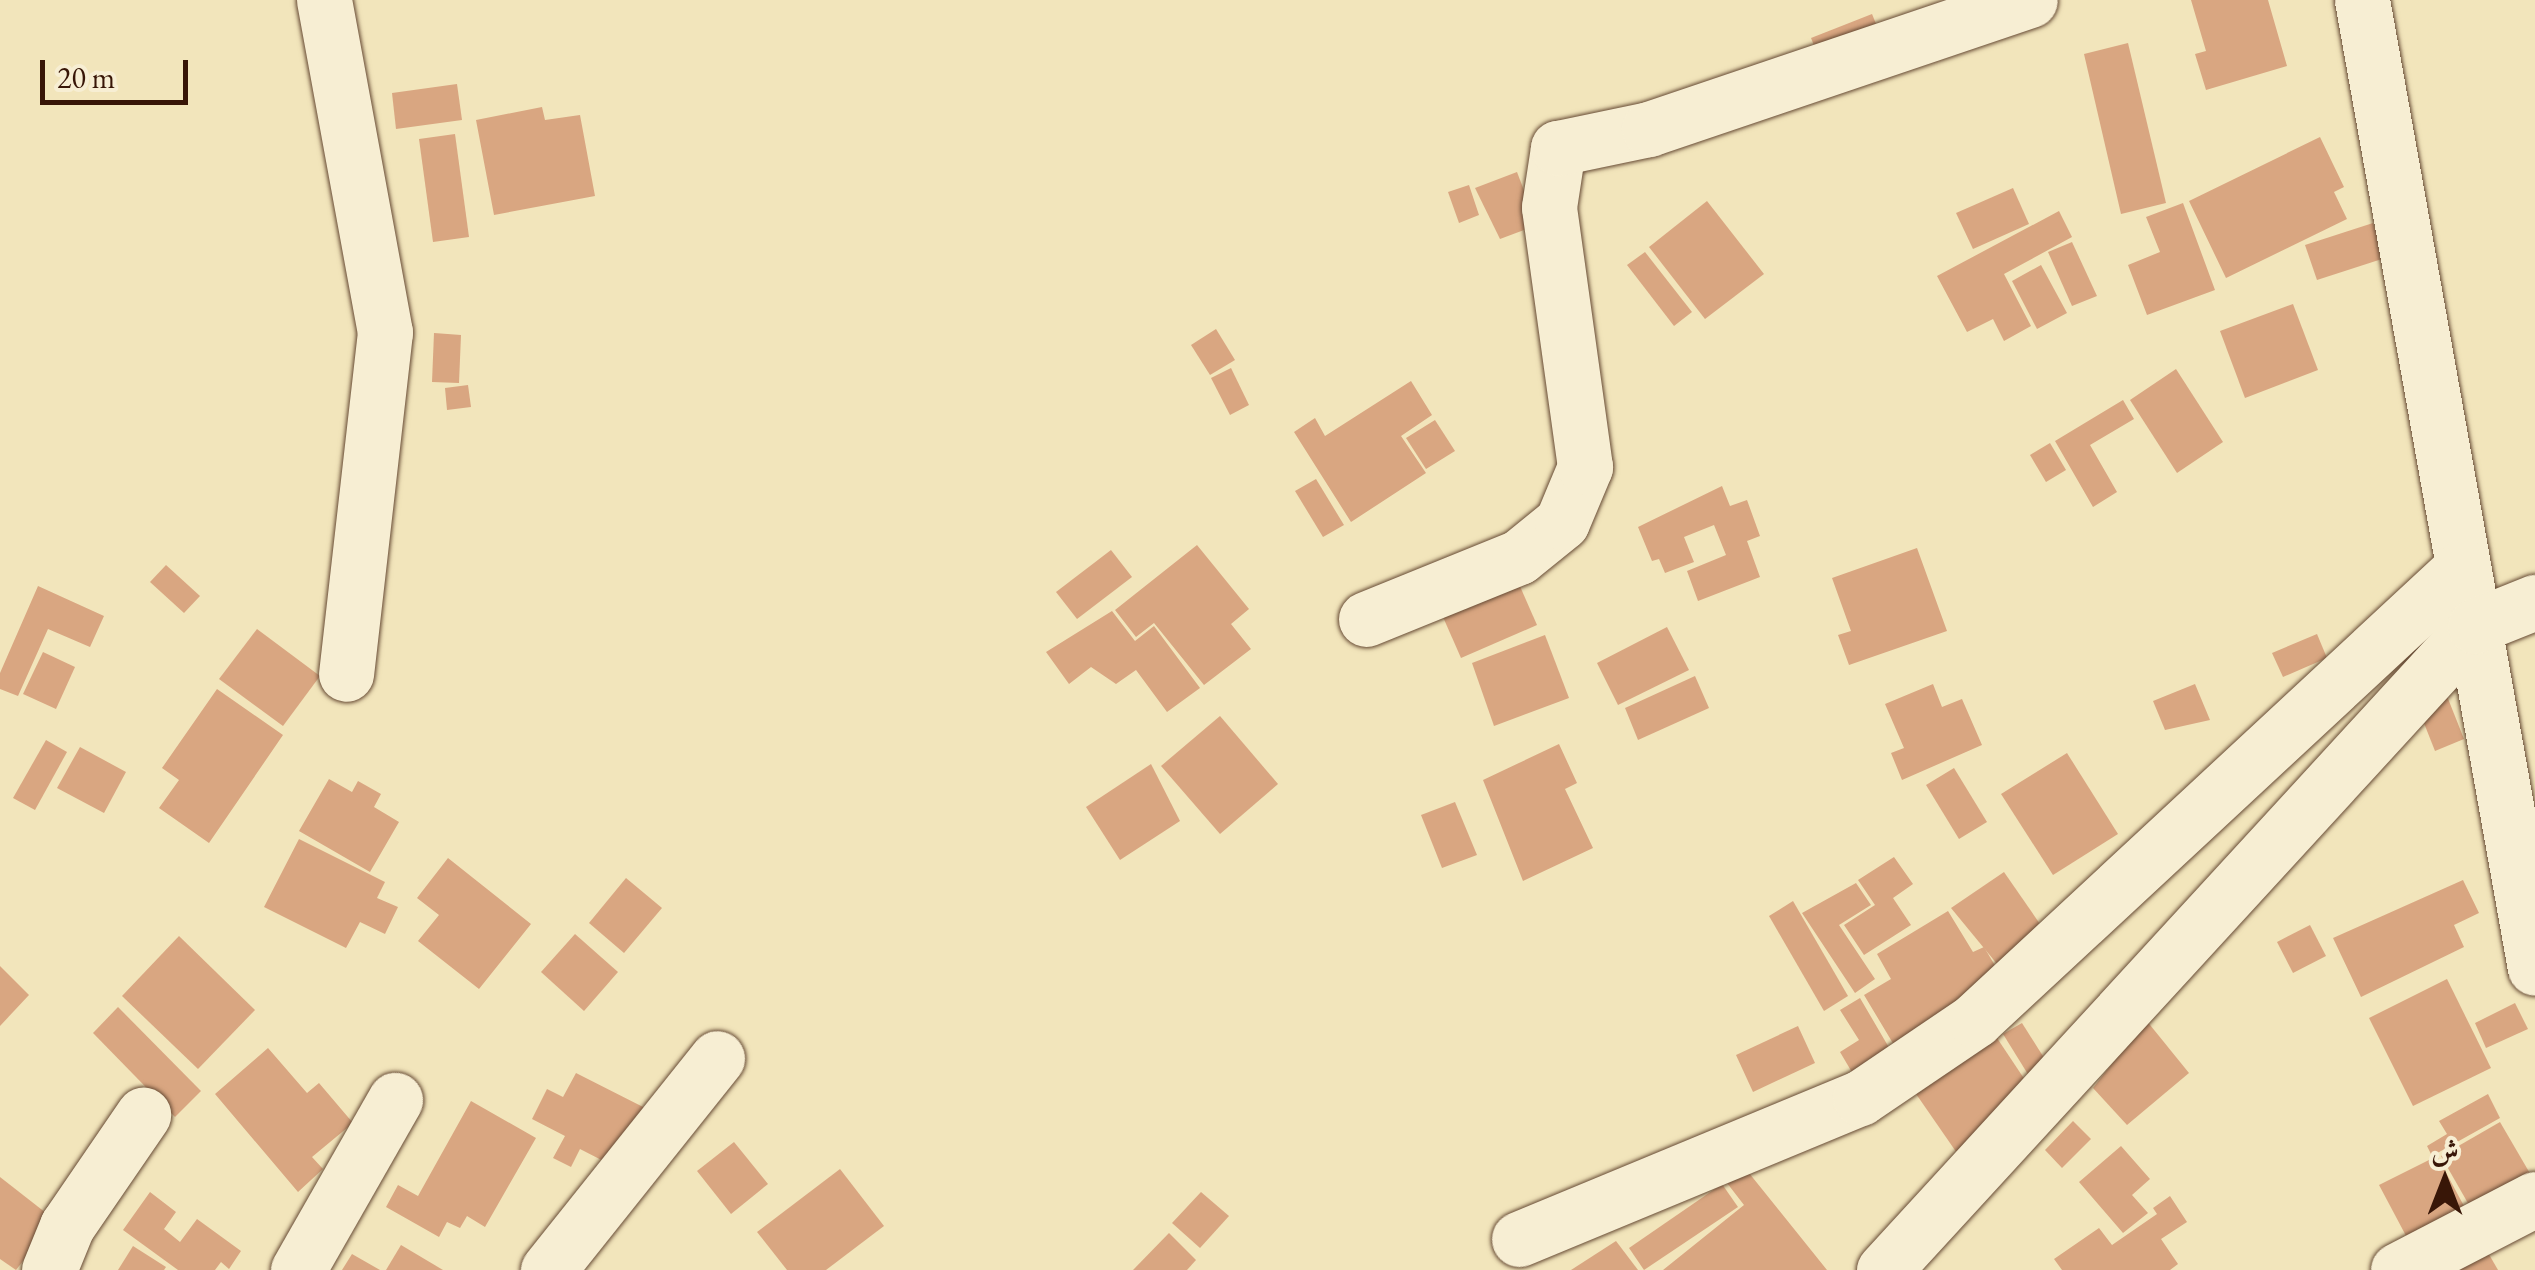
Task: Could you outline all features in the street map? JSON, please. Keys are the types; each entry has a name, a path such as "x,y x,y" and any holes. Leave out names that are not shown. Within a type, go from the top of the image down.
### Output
{"street":[{"path":"324,0 385,332 346,674"},
{"path":"1366,619 1519,557 1562,522 1585,467 1549,207 1558,148 1649,130 2030,0"},
{"path":"2362,0 2535,968"},
{"path":"1519,1239 1860,1098 1975,1020 2463,567"},
{"path":"1884,1270 2476,626 2535,602"},
{"path":"548,1270 718,1058"},
{"path":"298,1270 395,1100"},
{"path":"48,1270 67,1226 143,1116"},
{"path":"2398,1270 2535,1198"}],"building":[{"path":"2191,0 2268,0 2287,66 2206,90 2195,54 2206,51"},
{"path":"1872,14 1881,36 1820,60 1811,38"},
{"path":"2128,43 2166,203 2121,214 2084,54"},
{"path":"457,84 462,120 396,129 392,93"},
{"path":"542,107 545,120 580,115 595,196 494,215 476,120"},
{"path":"455,134 469,237 433,242 419,139"},
{"path":"2320,137 2344,187 2334,192 2347,219 2226,278 2189,201"},
{"path":"1517,172 1537,225 1500,239 1475,188"},
{"path":"1469,185 1479,215 1459,223 1448,192"},
{"path":"2013,188 2029,224 1973,249 1956,213"},
{"path":"1707,201 1764,274 1705,319 1649,247"},
{"path":"2183,203 2215,290 2147,315 2128,265 2160,252 2146,217"},
{"path":"2059,211 2072,237 2004,274 2031,326 2004,341 1993,319 1967,332 1937,276"},
{"path":"2373,223 2385,258 2317,280 2305,245"},
{"path":"2072,242 2097,296 2072,306 2048,252"},
{"path":"1645,252 1692,312 1674,326 1627,265"},
{"path":"2041,265 2067,313 2037,329 2012,281"},
{"path":"2293,304 2318,370 2245,398 2220,331"},
{"path":"1216,329 1235,360 1210,375 1191,345"},
{"path":"434,333 461,335 459,383 432,382"},
{"path":"1231,368 1249,405 1230,415 1211,378"},
{"path":"2176,369 2223,442 2177,473 2130,400"},
{"path":"1411,381 1432,415 1401,436 1426,473 1351,522 1294,432 1315,418 1325,436"},
{"path":"468,385 471,407 447,410 445,388"},
{"path":"2123,400 2134,419 2090,445 2117,492 2093,507 2055,441"},
{"path":"1435,420 1455,451 1426,469 1406,438"},
{"path":"2050,443 2066,470 2046,482 2030,455"},
{"path":"1316,479 1344,525 1323,537 1295,491"},
{"path":"1722,486 1730,506 1747,500 1760,536 1747,541 1760,577 1698,601 1687,571 1726,555 1714,525 1684,537 1694,562 1665,573 1659,559 1652,561 1638,527"},
{"path":"1197,545 1249,609 1231,624 1251,649 1204,685 1154,623 1136,637 1115,610"},
{"path":"1917,548 1947,631 1849,665 1838,635 1851,631 1832,578"},
{"path":"1111,550 1132,577 1077,619 1056,592"},
{"path":"166,565 200,596 184,613 150,582"},
{"path":"1519,584 1537,625 1461,658 1443,617"},
{"path":"38,586 104,616 90,647 48,629 18,696 0,689 0,673"},
{"path":"1112,611 1135,641 1154,626 1200,688 1167,712 1136,670 1116,684 1091,667 1069,684 1046,652"},
{"path":"1667,627 1689,670 1618,705 1597,663"},
{"path":"257,629 320,676 283,726 219,679"},
{"path":"2317,634 2327,658 2283,677 2272,653"},
{"path":"1545,635 1569,698 1494,726 1472,663"},
{"path":"43,652 75,667 56,709 23,694"},
{"path":"1695,676 1709,708 1638,740 1625,708"},
{"path":"1933,684 1942,707 1962,699 1982,745 1902,780 1891,753 1904,748 1885,704"},
{"path":"2195,684 2210,720 2165,730 2153,701"},
{"path":"217,689 283,735 209,843 159,808 179,780 162,768"},
{"path":"2445,691 2464,739 2435,751 2416,703"},
{"path":"1220,716 1278,784 1220,834 1161,766"},
{"path":"46,740 67,752 35,810 13,798"},
{"path":"1559,744 1577,783 1565,789 1593,848 1523,881 1483,780"},
{"path":"80,747 126,772 104,813 57,788"},
{"path":"2067,753 2118,834 2053,875 2001,794"},
{"path":"1151,764 1180,821 1120,860 1086,807"},
{"path":"1954,768 1987,822 1959,839 1926,785"},
{"path":"329,779 352,792 358,781 381,794 374,807 399,822 370,872 299,831"},
{"path":"1455,802 1477,855 1442,868 1421,815"},
{"path":"299,839 385,882 377,898 398,907 385,934 360,922 346,948 264,907"},
{"path":"1894,857 1913,884 1893,898 1911,925 1864,955 1844,925 1875,905 1858,880"},
{"path":"448,858 531,924 479,989 418,941 439,915 417,898"},
{"path":"2004,872 2049,937 2002,970 1951,908"},
{"path":"626,878 662,908 624,953 589,923"},
{"path":"2463,880 2479,913 2454,925 2464,947 2361,997 2333,938"},
{"path":"1856,883 1871,905 1839,925 1875,979 1855,993 1802,913"},
{"path":"1793,901 1848,996 1824,1011 1769,916"},
{"path":"1948,911 1973,952 1984,947 2003,979 1894,1045 1864,995 1891,979 1877,954"},
{"path":"2310,925 2326,956 2293,973 2277,942"},
{"path":"575,934 618,972 584,1011 541,972"},
{"path":"179,936 255,1010 198,1069 122,996"},
{"path":"0,966 29,995 0,1026"},
{"path":"2447,979 2491,1068 2413,1106 2369,1018"},
{"path":"1860,998 1891,1051 1853,1074 1840,1052 1859,1040 1840,1010"},
{"path":"2515,1003 2528,1029 2486,1048 2475,1023"},
{"path":"118,1007 201,1091 175,1117 93,1033"},
{"path":"2146,1020 2189,1073 2127,1125 2093,1088"},
{"path":"2022,1023 2058,1080 2039,1092 2003,1034"},
{"path":"1798,1026 1815,1063 1753,1092 1736,1055"},
{"path":"1995,1035 2039,1101 1959,1156 1914,1091"},
{"path":"268,1048 307,1093 319,1083 353,1123 312,1157 323,1169 298,1192 215,1094"},
{"path":"576,1073 649,1110 619,1169 580,1149 571,1167 553,1158 565,1136 532,1119 547,1089 563,1097"},
{"path":"2488,1094 2500,1118 2432,1156 2427,1146 2447,1134 2439,1121"},
{"path":"471,1101 536,1138 485,1227 467,1216 460,1228 447,1222 439,1237 386,1207 398,1185 418,1196"},
{"path":"2073,1121 2091,1139 2062,1168 2045,1150"},
{"path":"2500,1122 2535,1182 2477,1219 2441,1156"},
{"path":"734,1142 768,1184 731,1214 697,1171"},
{"path":"2121,1146 2150,1179 2132,1195 2148,1213 2123,1233 2079,1182"},
{"path":"2437,1156 2471,1219 2413,1249 2379,1185"},
{"path":"1745,1168 1827,1270 1663,1270 1744,1205 1727,1183"},
{"path":"840,1169 884,1226 826,1270 787,1270 757,1232"},
{"path":"0,1177 55,1220 16,1270 0,1259"},
{"path":"1722,1184 1738,1207 1644,1270 1629,1248"},
{"path":"150,1192 176,1212 164,1229 180,1242 197,1219 241,1251 229,1269 221,1262 215,1270 178,1270 123,1230"},
{"path":"1201,1192 1229,1216 1200,1248 1172,1223"},
{"path":"2170,1196 2187,1222 2161,1239 2178,1264 2170,1270 2062,1270 2054,1259 2099,1228 2112,1245 2157,1214 2153,1208"},
{"path":"1169,1233 1196,1260 1187,1270 1133,1270"},
{"path":"1616,1241 1638,1270 1571,1270"},
{"path":"2483,1244 2498,1270 2438,1270"},
{"path":"401,1245 443,1270 386,1270"},
{"path":"133,1246 166,1267 164,1270 118,1270"},
{"path":"352,1254 380,1270 342,1270"}]}
